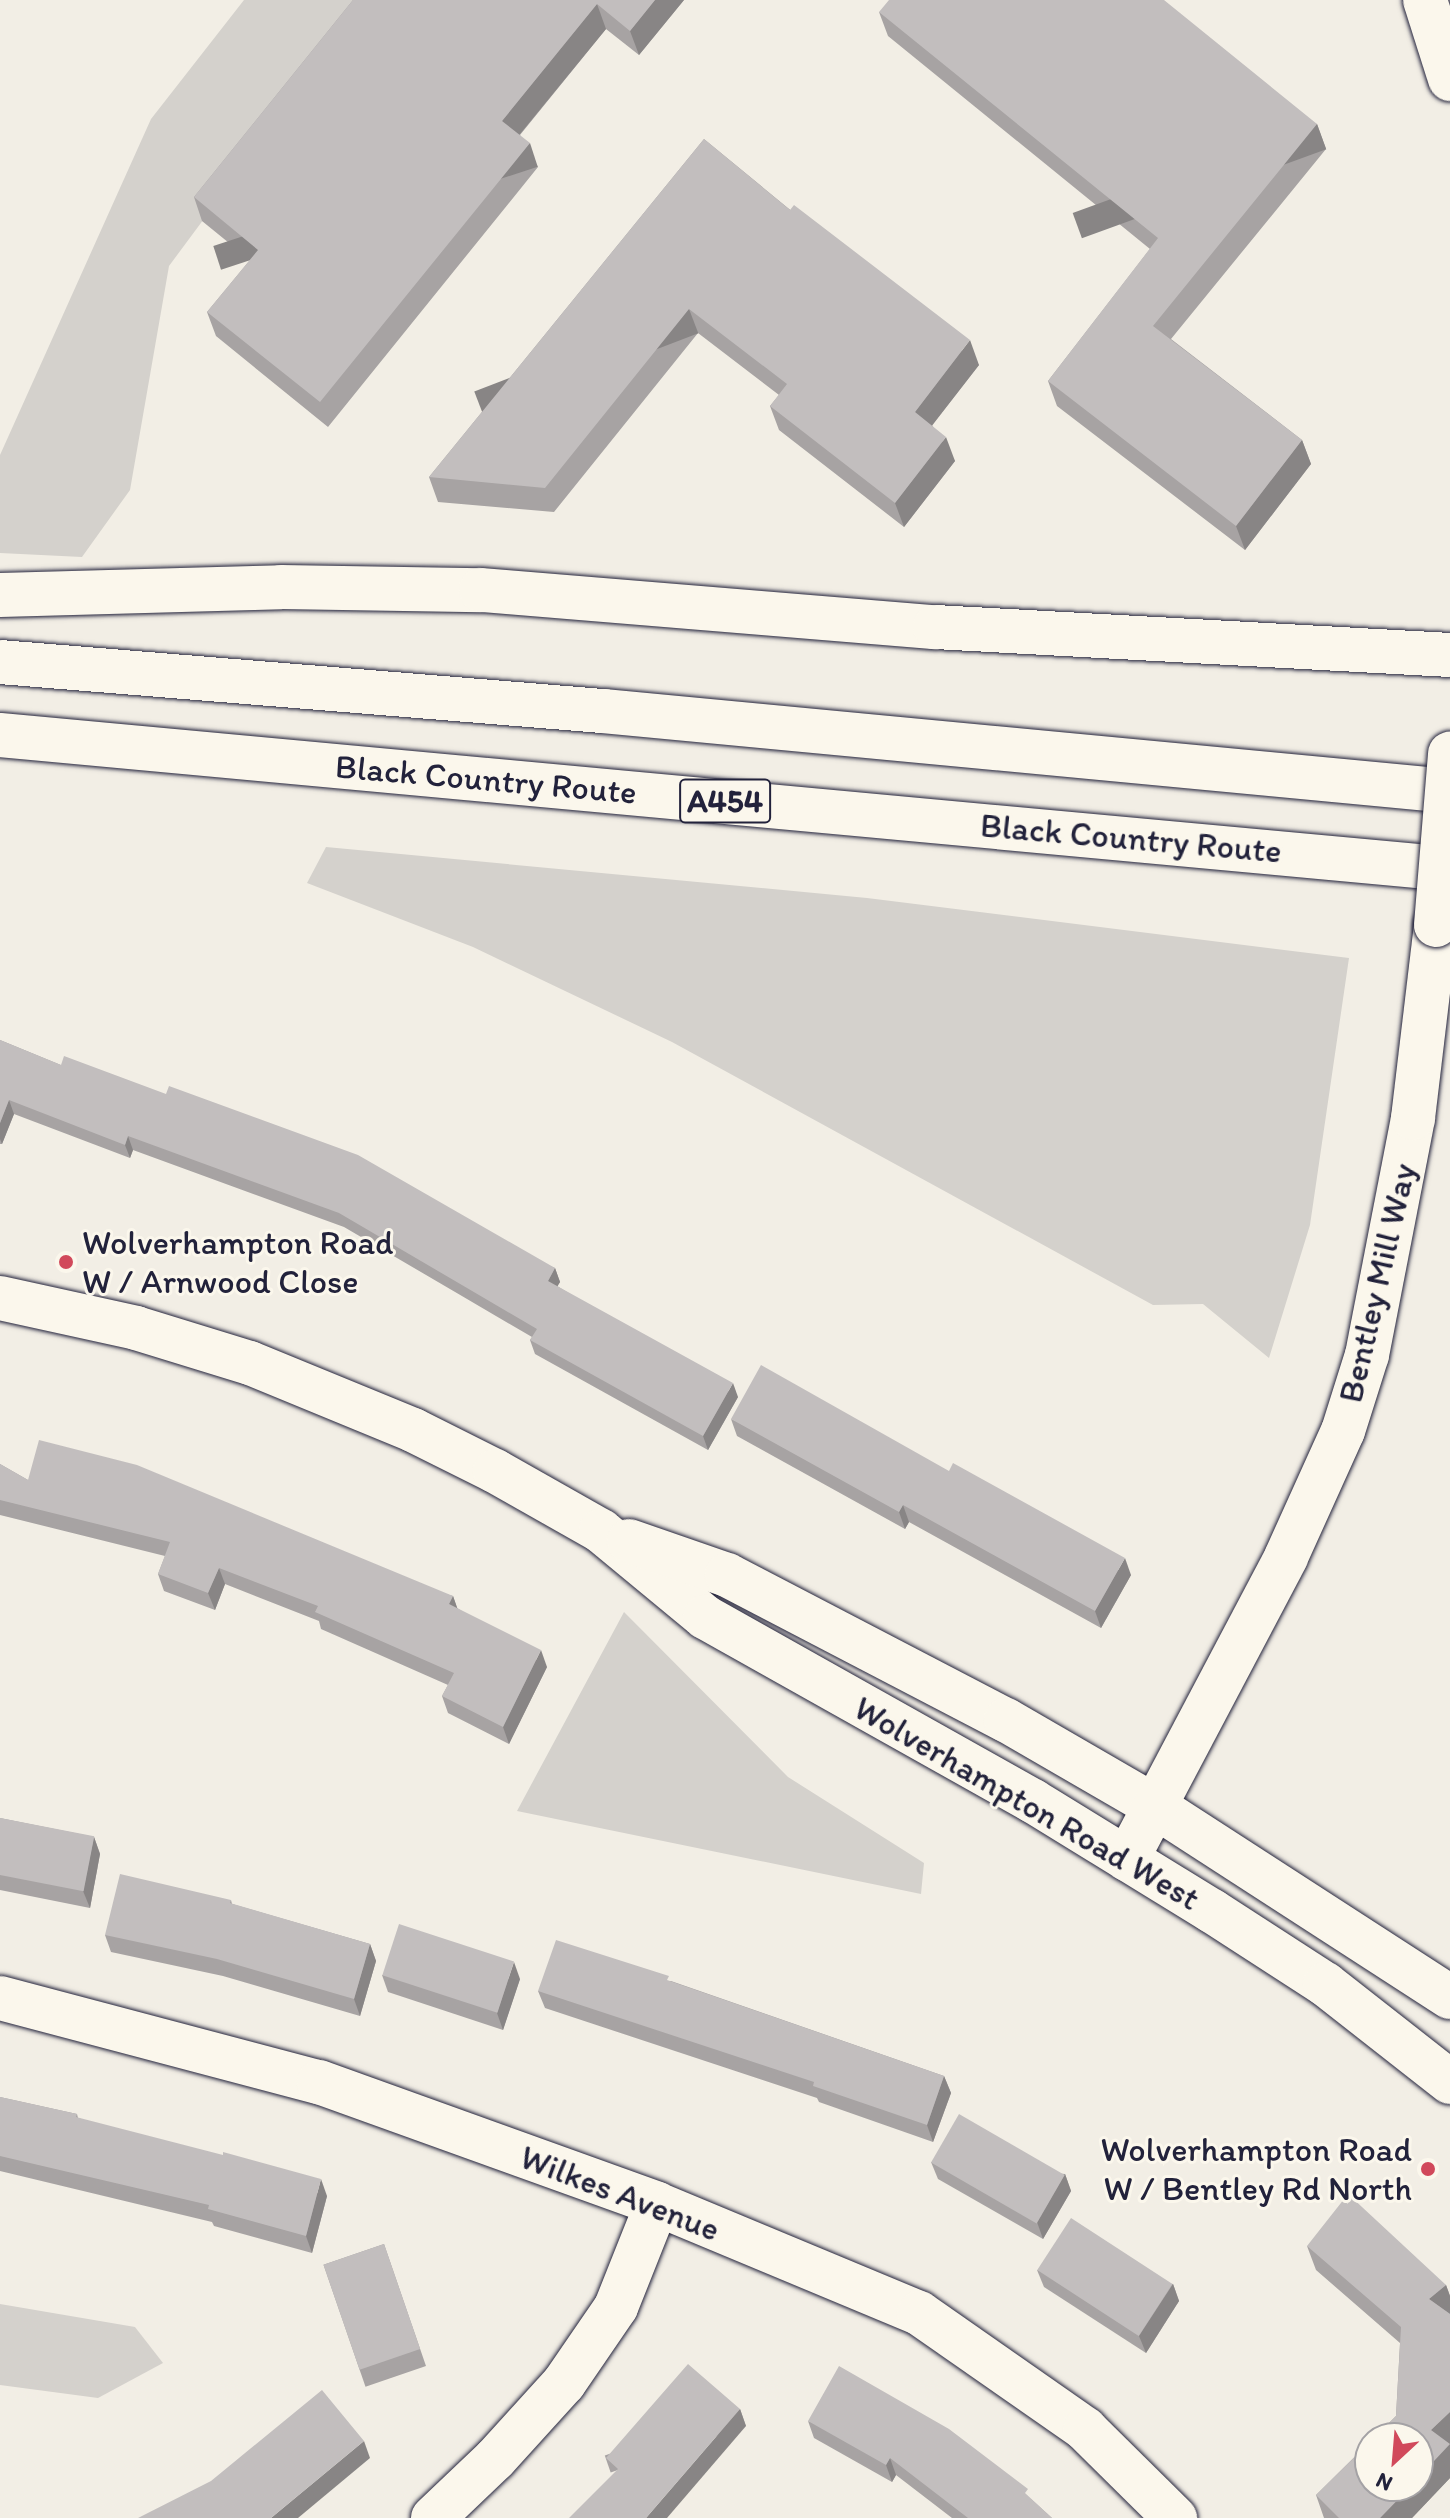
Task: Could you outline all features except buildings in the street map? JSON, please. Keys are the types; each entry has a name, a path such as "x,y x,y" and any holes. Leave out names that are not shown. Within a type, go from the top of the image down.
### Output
{"main road":[{"path":"1425,0 1450,79"},
{"path":"0,595 281,587 481,590 935,627 1450,655"},
{"name":"A454","path":"0,662 635,713 1450,791"},
{"name":"Black Country Route","path":"0,735 1450,869"},
{"name":"Bentley Mill Way","path":"1127,1859 1316,1495 1343,1431 1367,1355 1413,1118 1436,925 1450,754"},
{"name":"Wolverhampton Road West","path":"0,1298 136,1328 264,1368 413,1430 601,1531 727,1575 1006,1720 1156,1807 1450,1997"},
{"name":"Wolverhampton Road West","path":"601,1531 705,1617 1033,1801 1127,1859 1325,1984 1450,2082"},
{"name":"Wilkes Avenue","path":"0,1998 319,2082 657,2204 919,2313 1085,2429 1175,2518"},
{"path":"433,2518 495,2459 564,2383 616,2307 657,2204"}],"shaded area":[{"path":"244,0 379,0 261,142 169,266 130,490 82,557 0,553 0,455 151,119"},
{"path":"326,847 867,898 1349,958 1310,1225 1269,1358 1203,1304 1153,1305 672,1042 473,947 307,883"},
{"path":"624,1612 788,1777 924,1863 921,1894 517,1811"},
{"path":"0,2304 135,2327 163,2363 98,2398 0,2385"}],"place":[{"name":"Wolverhampton Road W / Arnwood Close","path":"66,1262"},
{"name":"Wolverhampton Road W / Bentley Rd North","path":"1428,2169"}]}
